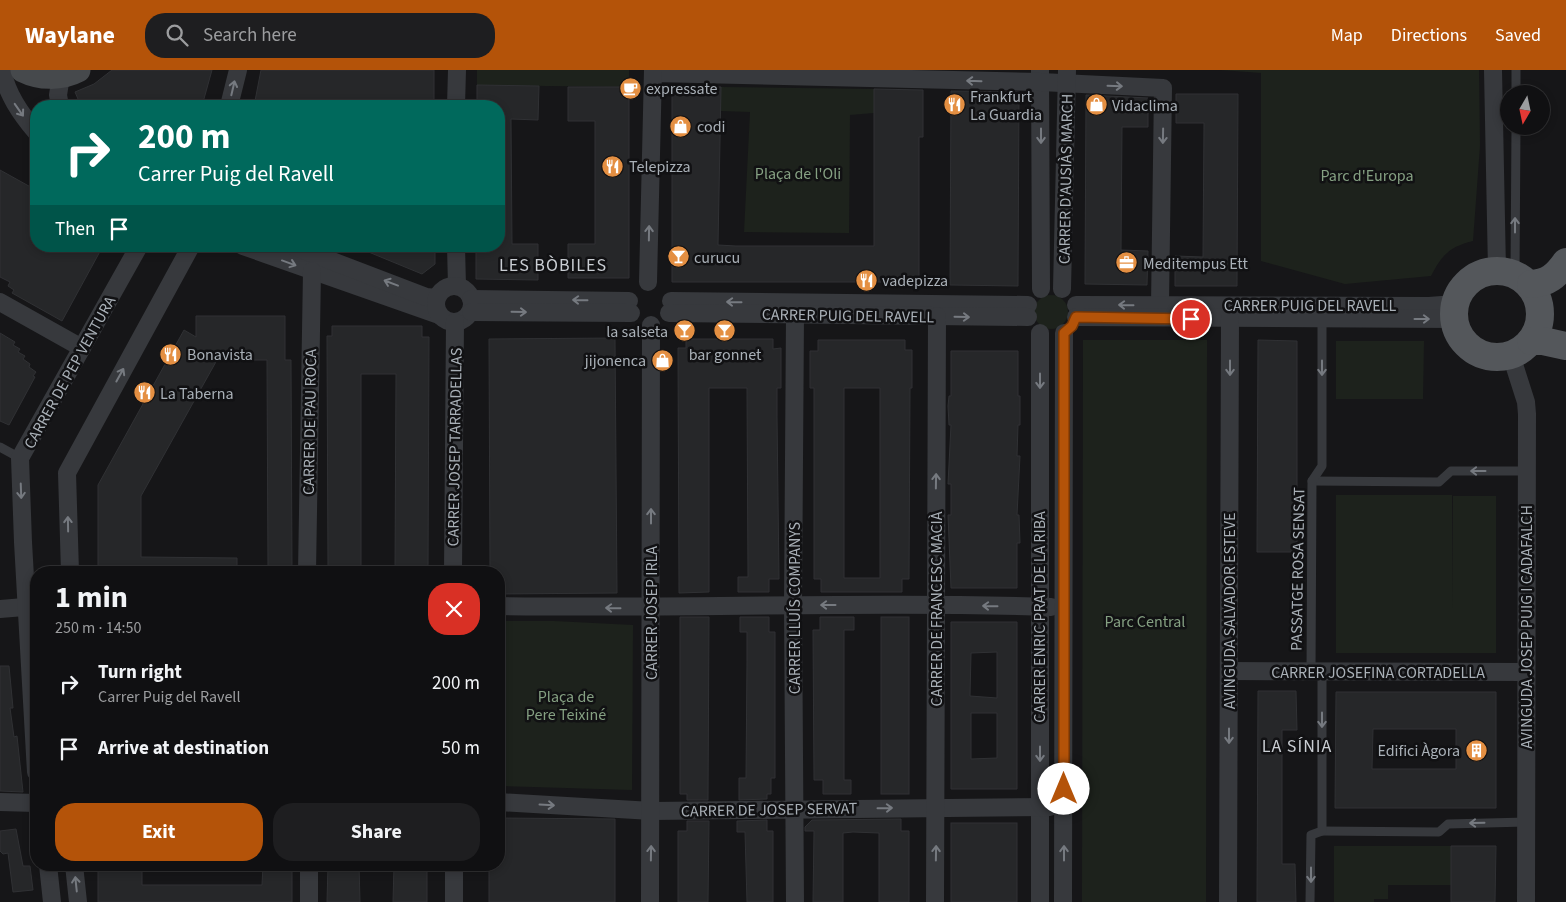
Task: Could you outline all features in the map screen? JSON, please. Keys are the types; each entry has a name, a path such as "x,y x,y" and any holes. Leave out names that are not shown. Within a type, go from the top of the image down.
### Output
{"main road":[{"path":"12,78 69,73"},
{"path":"1566,262 1552,279 1543,283 1514,276 1481,273 1468,281 1460,292 1455,312 1458,332 1474,350 1485,355 1498,357 1543,341 1566,346"},
{"path":"1514,276 1540,306 1540,316 1536,332 1521,348"},
{"path":"1540,316 1566,331"}],"street":[{"path":"230,100 238,70"},
{"path":"456,70 456,100"},
{"path":"1493,70 1514,276"},
{"path":"648,282 653,72 1067,77 1163,88 1160,305"},
{"path":"59,100 58,95 69,73"},
{"name":"CARRER D'AUSIÀS MARCH","path":"1041,76 1041,289"},
{"name":"CARRER D'AUSIÀS MARCH","path":"1062,289 1067,77"},
{"path":"12,78 17,107 30,124"},
{"name":"CARRER DE PEP VENTURA","path":"30,592 23,542 20,458 136,252"},
{"path":"70,566 68,473 188,252"},
{"path":"260,252 312,271 465,319 471,305 467,291 457,286 445,289 444,312"},
{"path":"309,252 426,297 444,312"},
{"path":"456,252 457,286"},
{"name":"CARRER DE PAU ROCA","path":"307,566 312,271"},
{"path":"648,282 662,285 667,290 670,307 662,321 651,325 638,322 630,307 636,286 648,282"},
{"path":"1053,287 1062,289 1070,294 1076,311 1072,326 1064,333 1052,336 1040,333 1032,325 1028,311 1030,299 1041,289 1053,287"},
{"path":"0,302 82,348"},
{"path":"471,305 630,307"},
{"name":"CARRER PUIG DEL RAVELL","path":"1076,311 1160,305 1429,306 1455,312"},
{"name":"CARRER PUIG DEL RAVELL","path":"670,307 1028,311"},
{"name":"CARRER PUIG DEL RAVELL","path":"670,307 795,315 937,316 1028,311"},
{"name":"CARRER PUIG DEL RAVELL","path":"1076,311 1230,319 1322,319 1455,312"},
{"name":"CARRER JOSEP TARRADELLAS","path":"444,312 453,566"},
{"name":"CARRER LLUÍS COMPANYS","path":"795,315 793,606 796,809 795,902"},
{"name":"CARRER DE FRANCESC MACIÀ","path":"935,902 937,316"},
{"name":"AVINGUDA SALVADOR ESTEVE","path":"1228,902 1230,319"},
{"name":"CARRER JOSEP IRLA","path":"650,902 652,811 651,325"},
{"name":"CARRER ENRIC PRAT DE LA RIBA","path":"1040,333 1040,902"},
{"name":"CARRER ENRIC PRAT DE LA RIBA","path":"1063,902 1064,333"},
{"name":"AVINGUDA JOSEP PUIG I CADAFALCH","path":"1521,348 1526,402 1527,471 1526,902"},
{"path":"505,606 651,608 935,605 1063,607"},
{"path":"0,609 30,606"},
{"name":"CARRER JOSEFINA CORTADELLA","path":"1229,672 1526,672"},
{"path":"0,802 30,803"},
{"name":"CARRER DE JOSEP SERVAT","path":"505,802 652,811 1064,807"},
{"path":"49,871 52,902"},
{"path":"75,871 78,902"},
{"path":"308,902 309,871"},
{"path":"454,871 454,902"}],"lane":[{"path":"1516,70 1516,85"},
{"path":"1514,276 1516,135"},
{"name":"PASSATGE ROSA SENSAT","path":"1322,319 1322,466 1312,481 1322,831"},
{"path":"0,447 20,458"},
{"path":"1312,481 1439,482 1451,471 1527,471"},
{"path":"1310,902 1311,835 1322,831 1439,832 1448,824 1526,822"}],"green space":[{"path":"477,70 629,70 629,87 477,85"},
{"name":"Parc d'Europa","path":"1220,70 1479,70 1480,146 1473,241 1458,246 1447,253 1431,276 1345,284 1261,261 1261,73"},
{"name":"Plaça de l'Oli","path":"721,87 874,89 874,113 850,115 849,233 744,232 750,112 721,111"},
{"path":"1051,295 1063,300 1068,312 1063,324 1051,329 1039,324 1034,312 1039,300"},
{"name":"Parc Central","path":"1083,340 1207,340 1206,902 1082,902"},
{"path":"1336,341 1424,341 1423,399 1336,399"},
{"path":"1336,495 1452,495 1452,610 1453,496 1496,496 1496,653 1336,653"},
{"name":"Plaça de Pere Teixiné","path":"505,621 554,621 633,625 632,790 505,786"},
{"path":"1334,846 1451,846 1451,885 1388,885 1388,899 1374,899 1374,902 1334,902"}],"building":[{"path":"112,70 212,70 204,100 78,100 75,92 94,84"},
{"path":"261,70 434,70 434,100 255,100"},
{"path":"477,85 539,86 538,120 511,119 512,244 538,244 538,280 476,279 476,252 505,252 505,100 477,100"},
{"path":"568,87 629,87 629,278 568,278 568,244 595,244 595,121 568,121"},
{"path":"672,87 721,87 718,245 736,246 874,246 874,89 923,90 923,137 919,137 919,282 672,282"},
{"path":"951,91 1019,92 1018,286 950,285"},
{"path":"1176,94 1238,94 1237,286 1175,286 1175,256 1203,257 1204,123 1176,123"},
{"path":"1086,95 1148,98 1148,127 1122,127 1121,250 1148,251 1147,285 1085,284"},
{"path":"0,170 30,187 30,252 100,252 62,321 12,293 14,290 8,286 10,282 0,277"},
{"path":"369,252 435,252 435,264 422,274"},
{"path":"196,316 285,316 285,360 291,360 292,566 268,566 267,360 217,360 141,496 141,557 237,558 237,566 98,566 98,485 184,330 196,337"},
{"path":"332,326 422,326 422,337 429,337 428,566 395,566 396,374 361,374 361,566 328,566 327,336 332,336"},
{"path":"0,333 15,342 13,345 20,349 18,352 25,356 23,359 36,372 9,425 0,421"},
{"path":"615,338 617,593 505,594 505,566 490,566 489,339"},
{"path":"686,339 773,339 773,349 781,348 781,388 777,388 779,579 769,579 769,592 738,592 738,577 748,577 747,388 709,388 709,592 679,593 678,348 686,348"},
{"path":"818,340 905,340 905,350 912,350 912,388 910,388 909,579 902,579 902,592 821,592 821,579 814,579 814,388 810,388 810,351 818,351","holes":["844,388 880,388 880,578 844,578"]},
{"path":"1258,340 1297,341 1297,552 1257,552"},
{"path":"951,351 1018,351 1020,425 1018,425 1017,456 1020,456 1017,515 1019,515 1020,543 1017,543 1017,588 951,588 948,515 951,515 951,484 948,484 951,425 949,425 948,406 949,396 951,396"},
{"path":"680,617 709,617 708,800 687,800 687,794 680,794"},
{"path":"740,617 769,617 769,632 775,632 775,778 771,778 771,794 767,794 767,799 739,800 739,778 746,778 747,661 747,632 740,632"},
{"path":"820,617 854,617 854,630 844,630 844,780 851,780 851,794 823,794 823,780 814,780 813,630 820,630"},
{"path":"881,617 909,617 909,794 881,794"},
{"path":"951,622 1017,622 1017,789 951,789","holes":["997,652 997,698 970,696 971,653","971,713 997,713 997,758 971,759"]},
{"path":"0,666 9,666 13,708 10,708 14,737 17,736 23,792 0,791"},
{"path":"1258,691 1296,691 1297,730 1282,730 1282,864 1295,864 1296,902 1257,902"},
{"name":"Edifici Àgora","path":"1336,692 1496,692 1496,808 1335,808","holes":["1373,729 1456,729 1456,769 1372,769"]},
{"path":"505,818 615,819 615,902 489,902 489,871 505,871"},
{"path":"901,819 901,831 909,831 909,902 879,902 879,833 853,832 843,833 843,902 813,902 814,831 805,831 805,827 812,820"},
{"path":"767,820 767,831 773,831 773,902 747,902 745,832 737,832 737,821"},
{"path":"687,821 709,821 708,902 678,902 678,831 687,831"},
{"path":"951,823 1017,823 1017,902 951,902"},
{"path":"16,829 23,866 30,866 33,890 13,892 8,853 3,854 0,851 0,831"},
{"path":"1451,846 1496,846 1495,902 1451,902"},
{"path":"98,871 142,871 142,885 262,885 263,871 292,871 292,902 98,902"},
{"path":"328,871 359,871 360,902 327,902"},
{"path":"394,871 427,871 427,902 393,902"}],"place":[{"name":"expressate","path":"630,88"},
{"name":"Frankfurt La Guardia","path":"954,105"},
{"name":"Vidaclima","path":"1096,105"},
{"name":"codi","path":"681,126"},
{"name":"Telepizza","path":"613,166"},
{"name":"curucu","path":"678,257"},
{"name":"Meditempus Ett","path":"1127,263"},
{"name":"vadepizza","path":"866,280"},
{"name":"bar gonnet","path":"725,330"},
{"name":"la salseta","path":"684,331"},
{"name":"Bonavista","path":"171,354"},
{"name":"jijonenca","path":"662,360"},
{"name":"La Taberna","path":"144,393"},
{"name":"Edifici Àgora","path":"1476,750"}],"district":[{"name":"LES BÒBILES","path":"553,265"},
{"name":"LA SÍNIA","path":"1297,746"}],"route":[{"path":"1064,789 1064,333 1072,326 1076,317 1191,319"}]}
